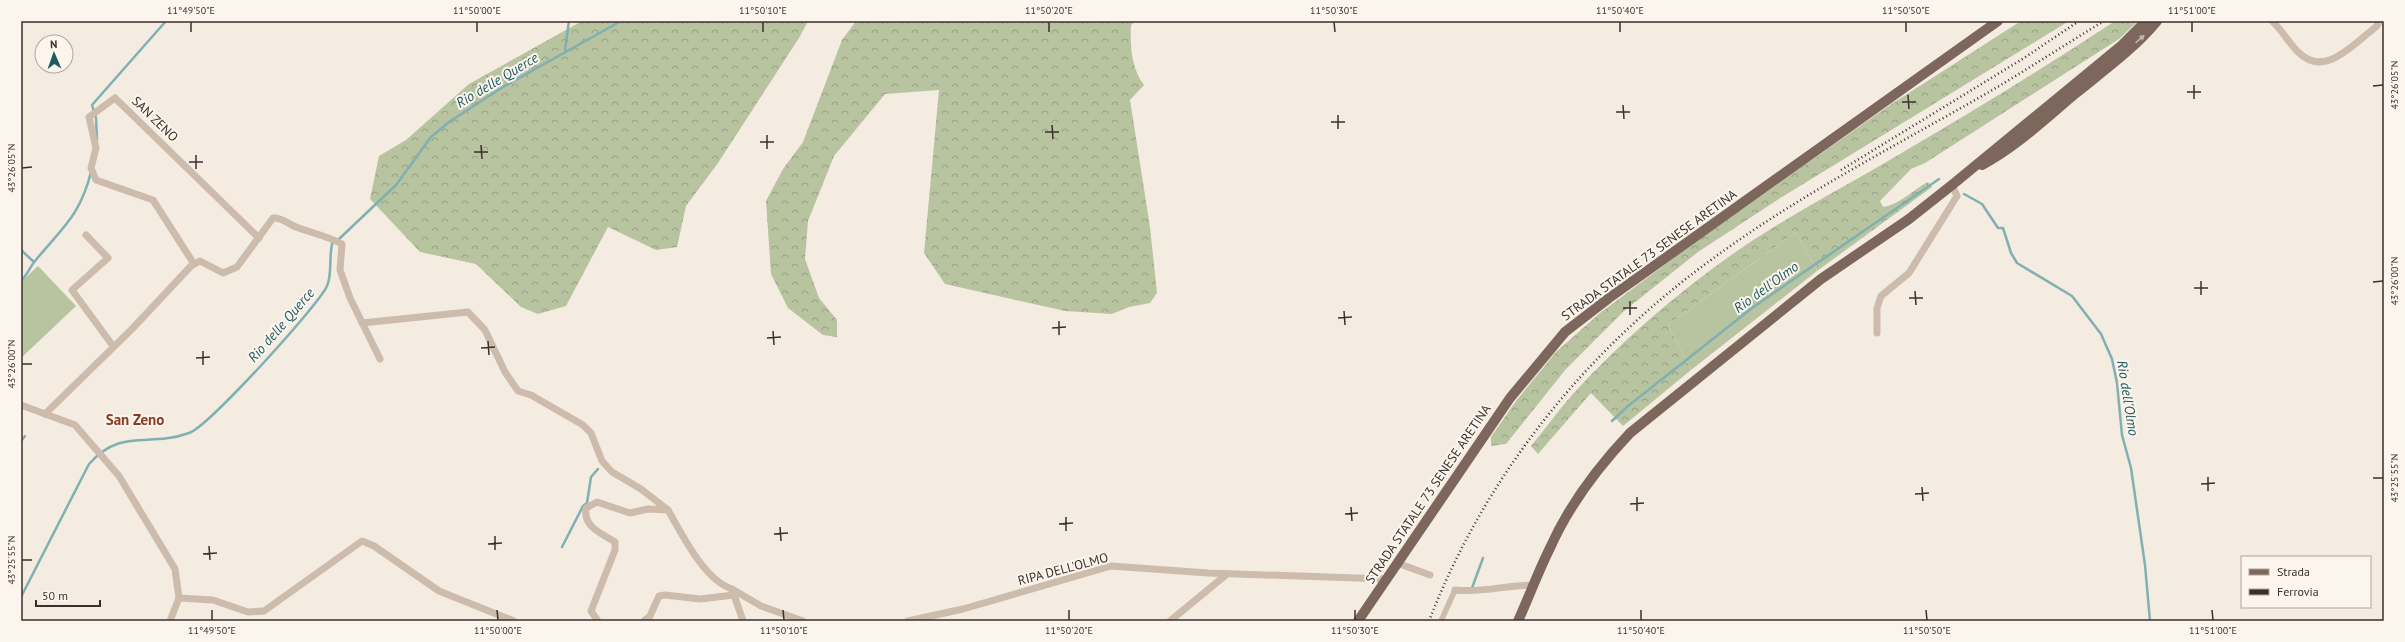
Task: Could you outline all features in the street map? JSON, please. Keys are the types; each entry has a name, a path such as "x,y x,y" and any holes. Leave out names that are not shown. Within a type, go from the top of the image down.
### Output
{"main road":[{"name":"STRADA STATALE 73 SENESE ARETINA","path":"1358,621 1385,579 1510,398 1565,332 1609,298 1998,21"},
{"path":"1518,621 1550,547 1578,498 1607,458 1630,434 1821,279 1909,219 1952,186 2122,44 2146,21"},
{"path":"1966,174 1995,158 2046,118 2127,50 2157,21"}],"street":[{"path":"2272,21 2303,57 2313,62 2322,63 2331,60 2380,25"},
{"name":"SAN ZENO","path":"194,264 153,200 96,180 91,168 96,148 89,117 115,98 259,238"},
{"path":"1877,333 1877,308 1881,296 1909,273 1957,196 1952,186"},
{"path":"45,414 194,264 200,261 223,273 237,267 273,218 278,217 295,227 318,233 342,244 340,270 362,323 380,359"},
{"path":"86,235 108,258 72,290 113,346"},
{"path":"362,323 468,312 485,330 505,372 518,391 530,395 583,425 590,433 602,461 612,472 640,489 668,510 688,545 707,570 733,592 761,606 803,621"},
{"path":"21,405 75,425 119,476 175,569 179,598 170,621"},
{"path":"598,621 591,610 615,550 615,542 588,525 584,517 586,508 597,502 630,513 648,509 668,510"},
{"path":"179,598 213,600 248,612 264,611 362,541 374,546 439,591 514,621"},
{"path":"1397,563 1430,575"},
{"name":"RIPA DELL'OLMO","path":"908,621 963,609 1111,566 1227,574 1385,579"},
{"path":"1170,621 1227,574"},
{"path":"1441,621 1455,590 1470,592 1516,585 1534,585"},
{"path":"644,621 650,616 659,596 665,594 700,599 733,592"},
{"path":"733,592 743,621"}],"green space":[{"path":"582,21 808,21 799,38 718,163 686,206 677,247 656,250 608,227 566,306 538,314 521,307 476,264 420,252 370,199 379,156 406,140 469,84"},
{"path":"856,21 1136,21 1131,25 1132,56 1136,71 1144,85 1130,100 1150,227 1157,293 1150,303 1129,307 1112,314 1065,311 945,284 924,253 939,90 885,94 834,156 808,221 805,259 819,298 837,320 837,337 823,335 788,308 771,274 766,201 783,169 803,142 842,40"},
{"path":"2021,21 2069,21 1782,197 1698,252 1624,311 1566,369 1506,444 1491,446 1491,437 1516,401 1556,352 1600,313 1694,243 1890,105"},
{"path":"2115,21 2138,21 2119,39 1925,163 1911,169 1880,201 1883,207 1889,206 1901,200 1928,182 1932,187 1817,271 1796,232 1668,325 1691,370 1623,426 1591,393 1538,454 1531,446 1572,395 1610,355 1693,283 1737,251 1774,227 1974,110"},
{"path":"1796,232 1817,271 1691,370 1668,325"},
{"path":"38,266 76,306 21,358 21,282"}],"waterway":[{"path":"97,140 96,118 92,105 166,21"},
{"path":"565,50 569,21"},
{"name":"Rio delle Querce","path":"21,597 89,464 101,453 124,442 174,437 189,433 200,426 262,365 304,317 319,298 329,281 333,241 339,239 396,185 431,137 449,122 503,87 621,21"},
{"path":"21,281 35,261 62,230 76,211 87,187 91,172"},
{"name":"Rio dell'Olmo","path":"1612,421 1628,406 1752,308 1939,179"},
{"name":"Rio dell'Olmo","path":"1964,194 1982,204 1998,228 2003,228 2011,253 2017,263 2072,296 2101,334 2112,359 2117,383 2122,435 2131,468 2145,565 2150,621"},
{"path":"21,250 34,262"},
{"path":"21,441 25,436"},
{"path":"562,547 583,506 587,503 591,477 598,469"},
{"name":"Rio dell'Olmo","path":"1472,588 1483,558"}],"railway":[{"path":"1841,170 2024,58 2079,21"},
{"path":"1429,621 1452,567 1480,515 1511,465 1545,418 1583,374 1624,332 1668,293 1715,257 1781,212 1989,92 2104,21"}],"district":[{"name":"San Zeno","path":"135,419"}]}
